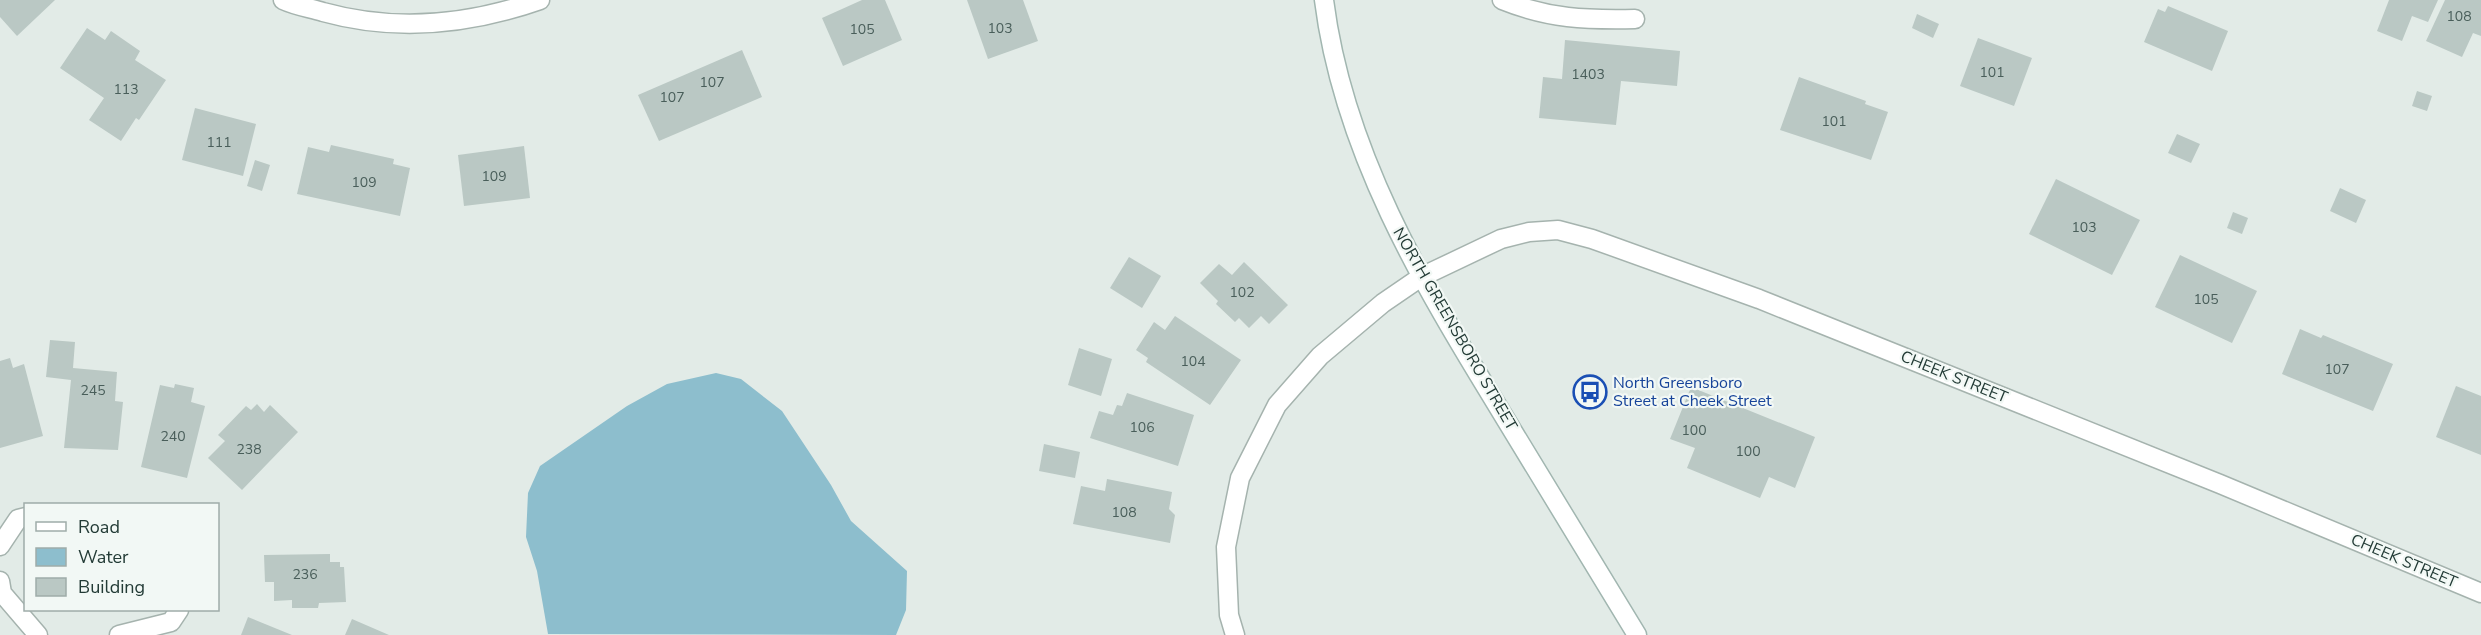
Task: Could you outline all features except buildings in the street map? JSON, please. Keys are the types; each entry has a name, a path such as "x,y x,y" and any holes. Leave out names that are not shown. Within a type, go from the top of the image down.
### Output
{"street":[{"path":"283,0 346,18 398,25 472,20 540,0"},
{"name":"NORTH GREENSBORO STREET","path":"1324,0 1338,73 1359,140 1381,197 1421,277 1637,635"},
{"path":"1502,0 1524,9 1581,20 1635,19"},
{"name":"CHEEK STREET","path":"1235,635 1228,615 1226,547 1240,478 1277,405 1320,356 1383,303 1421,277 1502,239 1529,232 1558,230 1592,238 1769,303 2220,484 2481,593"},
{"path":"0,546 18,519 24,518"},
{"path":"0,581 2,593 38,635"},
{"path":"118,635 171,622 178,611"}],"water":[{"path":"716,373 741,379 782,411 831,485 851,521 907,571 906,610 896,635 548,634 537,571 526,537 528,493 540,466 627,406 667,384"}],"place":[{"name":"North Greensboro Street at Cheek Street","path":"1590,392"}]}
